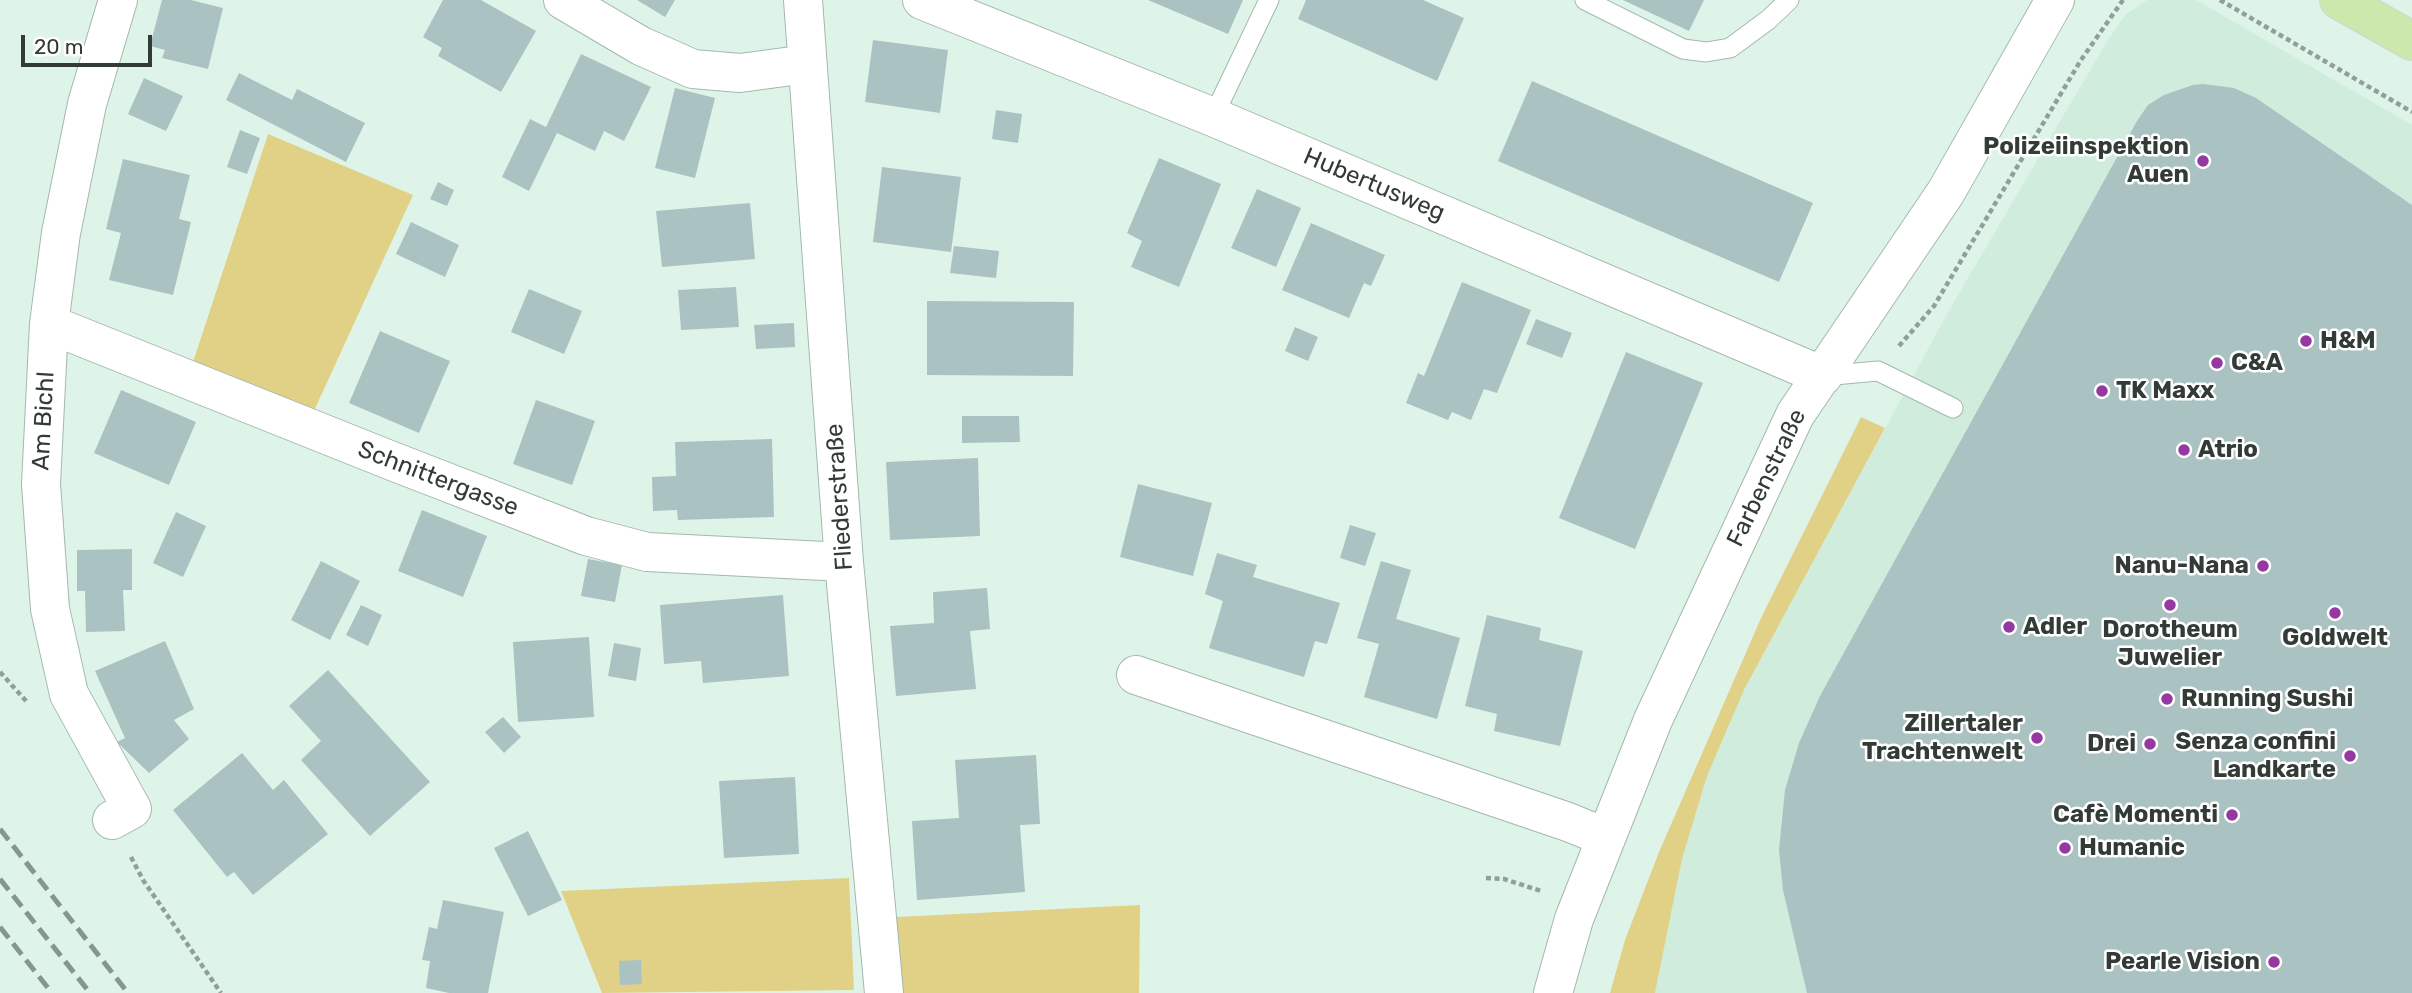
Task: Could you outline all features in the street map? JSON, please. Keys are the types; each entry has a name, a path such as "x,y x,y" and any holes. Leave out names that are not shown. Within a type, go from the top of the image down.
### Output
{"main road":[{"path":"2339,0 2412,41"}],"street":[{"name":"Am Bichl","path":"112,820 132,809 69,694 50,608 41,484 49,324 61,233 85,117 118,0"},
{"path":"564,0 641,46 693,69 740,73 807,64"},
{"name":"Fliederstraße","path":"803,0 844,562 884,993"},
{"name":"Hubertusweg","path":"922,0 1213,117 1823,376"},
{"name":"Farbenstraße","path":"1553,993 1574,919 1653,720 1795,415 1946,192 2055,0"},
{"name":"Schnittergasse","path":"49,324 586,536 647,552 844,562"},
{"path":"1136,675 1605,836"}],"lane":[{"path":"1213,117 1269,0"},
{"path":"1585,0 1683,49 1706,52 1730,48 1768,20 1789,0"},
{"path":"1823,376 1878,371 1953,408"}],"path":[{"path":"1934,306 2081,60 2123,0"},
{"path":"2220,0 2412,112"},
{"path":"1486,878 1504,879 1542,891"}],"shaded area":[{"name":"Atrio","path":"2147,0 2196,0 2412,125 2412,993 1655,993 1682,859 1707,776 1744,690 1948,312 2109,38 2125,15"},
{"path":"268,134 413,195 313,413 193,362"},
{"path":"1861,417 1885,428 1744,690 1707,776 1682,859 1655,993 1610,993 1625,940 1659,852 1761,618"},
{"path":"849,878 854,990 602,993 561,891"},
{"path":"1140,905 1139,993 903,993 896,917"}],"building":[{"path":"162,0 191,0 223,8 208,69 162,58 165,50 150,46"},
{"path":"443,0 481,0 536,31 501,92 438,56 442,48 423,37"},
{"path":"637,0 675,0 665,17"},
{"path":"1148,0 1243,0 1228,34"},
{"path":"1306,0 1423,0 1464,18 1437,81 1298,19"},
{"path":"1623,0 1704,0 1689,31"},
{"path":"873,40 948,50 940,113 865,102"},
{"path":"581,54 651,87 624,141 604,131 595,151 557,133 529,191 502,177 530,119 546,127"},
{"path":"239,73 292,100 297,89 365,123 346,162 226,100"},
{"path":"144,78 183,96 166,131 128,114"},
{"path":"1532,81 1813,203 1779,282 1498,161"},
{"name":"Atrio","path":"2203,84 2234,88 2256,98 2412,205 2412,993 1807,993 1783,890 1779,850 1785,790 1799,743 1820,696 2137,121 2148,105 2164,95"},
{"path":"675,88 715,98 695,178 655,168"},
{"path":"996,110 1022,114 1018,143 992,139"},
{"path":"240,130 260,138 247,174 227,167"},
{"path":"1159,158 1221,184 1179,287 1131,267 1142,241 1127,233"},
{"path":"123,159 190,175 179,219 191,222 173,295 109,280 121,233 106,229"},
{"path":"882,167 961,177 951,252 873,242"},
{"path":"438,182 454,190 447,206 430,199"},
{"path":"1257,189 1301,208 1276,267 1231,248"},
{"path":"750,203 755,259 662,267 656,211"},
{"path":"411,222 459,245 445,277 396,254"},
{"path":"1311,223 1385,255 1371,286 1364,283 1349,318 1282,290"},
{"path":"954,246 999,251 996,278 950,273"},
{"path":"1462,282 1531,310 1497,393 1484,389 1471,420 1452,412 1448,420 1406,403 1418,373 1424,376"},
{"path":"736,287 739,327 681,330 678,290"},
{"path":"529,289 582,311 564,354 511,332"},
{"path":"927,301 1074,302 1073,376 927,375"},
{"path":"1536,319 1572,333 1562,358 1526,344"},
{"path":"794,323 795,347 756,349 754,325"},
{"path":"1295,327 1318,337 1308,361 1285,351"},
{"path":"380,331 450,361 419,433 349,403"},
{"path":"1626,352 1703,383 1635,549 1559,518"},
{"path":"121,390 196,422 169,485 94,453"},
{"path":"536,400 595,421 572,485 513,464"},
{"path":"962,416 1019,416 1020,442 962,443"},
{"path":"772,439 774,517 678,520 677,510 653,511 652,477 676,476 675,442"},
{"path":"978,458 980,536 890,540 886,462"},
{"path":"1138,484 1212,503 1193,576 1120,557"},
{"path":"422,510 487,536 463,597 398,571"},
{"path":"176,512 206,526 183,577 153,563"},
{"path":"1350,525 1376,533 1365,566 1340,558"},
{"path":"132,549 132,590 123,590 125,631 86,632 85,591 77,591 77,550"},
{"path":"1217,553 1257,565 1253,577 1340,603 1327,644 1315,641 1304,677 1209,648 1223,601 1205,594"},
{"path":"588,559 622,565 615,602 581,596"},
{"path":"321,561 360,581 330,640 291,620"},
{"path":"1381,561 1411,570 1396,619 1460,638 1437,719 1364,697 1379,644 1357,638"},
{"path":"987,588 990,629 970,631 976,689 896,696 890,626 934,623 933,592"},
{"path":"783,595 789,676 703,683 701,661 664,664 660,605"},
{"path":"361,605 382,615 368,646 346,635"},
{"path":"1487,615 1541,628 1539,640 1583,651 1560,746 1494,731 1497,714 1465,706"},
{"path":"589,637 594,717 518,722 513,642"},
{"path":"165,641 194,709 174,720 189,739 149,773 117,742 125,738 95,671"},
{"path":"614,643 641,648 636,681 608,676"},
{"path":"328,670 430,782 370,836 301,760 321,741 289,706"},
{"path":"503,717 521,737 504,753 485,732"},
{"path":"242,753 273,790 284,780 328,834 253,895 234,872 227,877 173,810"},
{"path":"1036,755 1040,824 1020,825 1025,892 917,900 912,821 959,818 955,760"},
{"path":"795,777 799,854 724,858 719,781"},
{"path":"528,831 562,900 528,916 494,848"},
{"path":"443,900 504,912 488,993 449,993 426,988 430,961 422,960 429,927 437,929"},
{"path":"641,960 642,984 620,985 619,961"}],"railway":[{"path":"0,829 128,993"},
{"path":"0,879 90,993"},
{"path":"0,927 52,993"}],"place":[{"name":"Polizeiinspektion Auen","path":"2203,161"},
{"name":"H&M","path":"2306,341"},
{"name":"C&A","path":"2217,363"},
{"name":"TK Maxx","path":"2102,391"},
{"name":"Atrio","path":"2184,450"},
{"name":"Nanu-Nana","path":"2263,566"},
{"name":"Dorotheum Juwelier","path":"2170,605"},
{"name":"Goldwelt","path":"2335,613"},
{"name":"Adler","path":"2009,627"},
{"name":"Running Sushi","path":"2167,699"},
{"name":"Zillertaler Trachtenwelt","path":"2037,738"},
{"name":"Drei","path":"2150,744"},
{"name":"Senza confini Landkarte","path":"2350,756"},
{"name":"Cafè Momenti","path":"2232,815"},
{"name":"Humanic","path":"2065,848"},
{"name":"Pearle Vision","path":"2274,962"}]}
